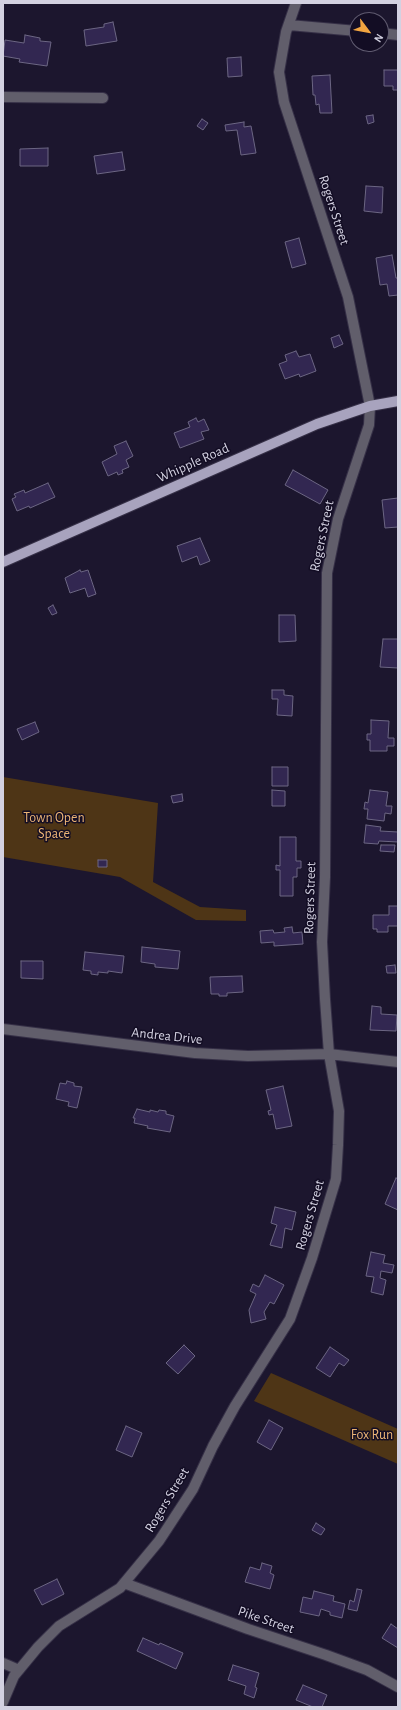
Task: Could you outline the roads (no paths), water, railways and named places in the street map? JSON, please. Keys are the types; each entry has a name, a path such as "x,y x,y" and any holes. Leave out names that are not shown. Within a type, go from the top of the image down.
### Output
{"main road":[{"name":"Whipple Road","path":"3,562 317,424 370,406 398,401"}],"street":[{"name":"Rogers Street","path":"3,1702 14,1676 59,1626 120,1588 159,1541 192,1489 235,1406 290,1319 312,1258 336,1179 339,1111 329,1054 324,999 322,942 325,877 328,570 338,519 369,425 370,406 348,297 284,102 279,72 289,25 296,3"},
{"path":"289,25 349,30"},
{"path":"3,97 103,98"},
{"name":"Andrea Drive","path":"3,1029 111,1044 195,1053 248,1056 329,1054 398,1062"},
{"name":"Pike Street","path":"124,1583 248,1629 326,1654 367,1670 398,1687"},
{"path":"3,1663 19,1670"}],"park label":[{"name":"Town Open Space","path":"54,826"},
{"name":"Fox Run","path":"372,1435"}]}
